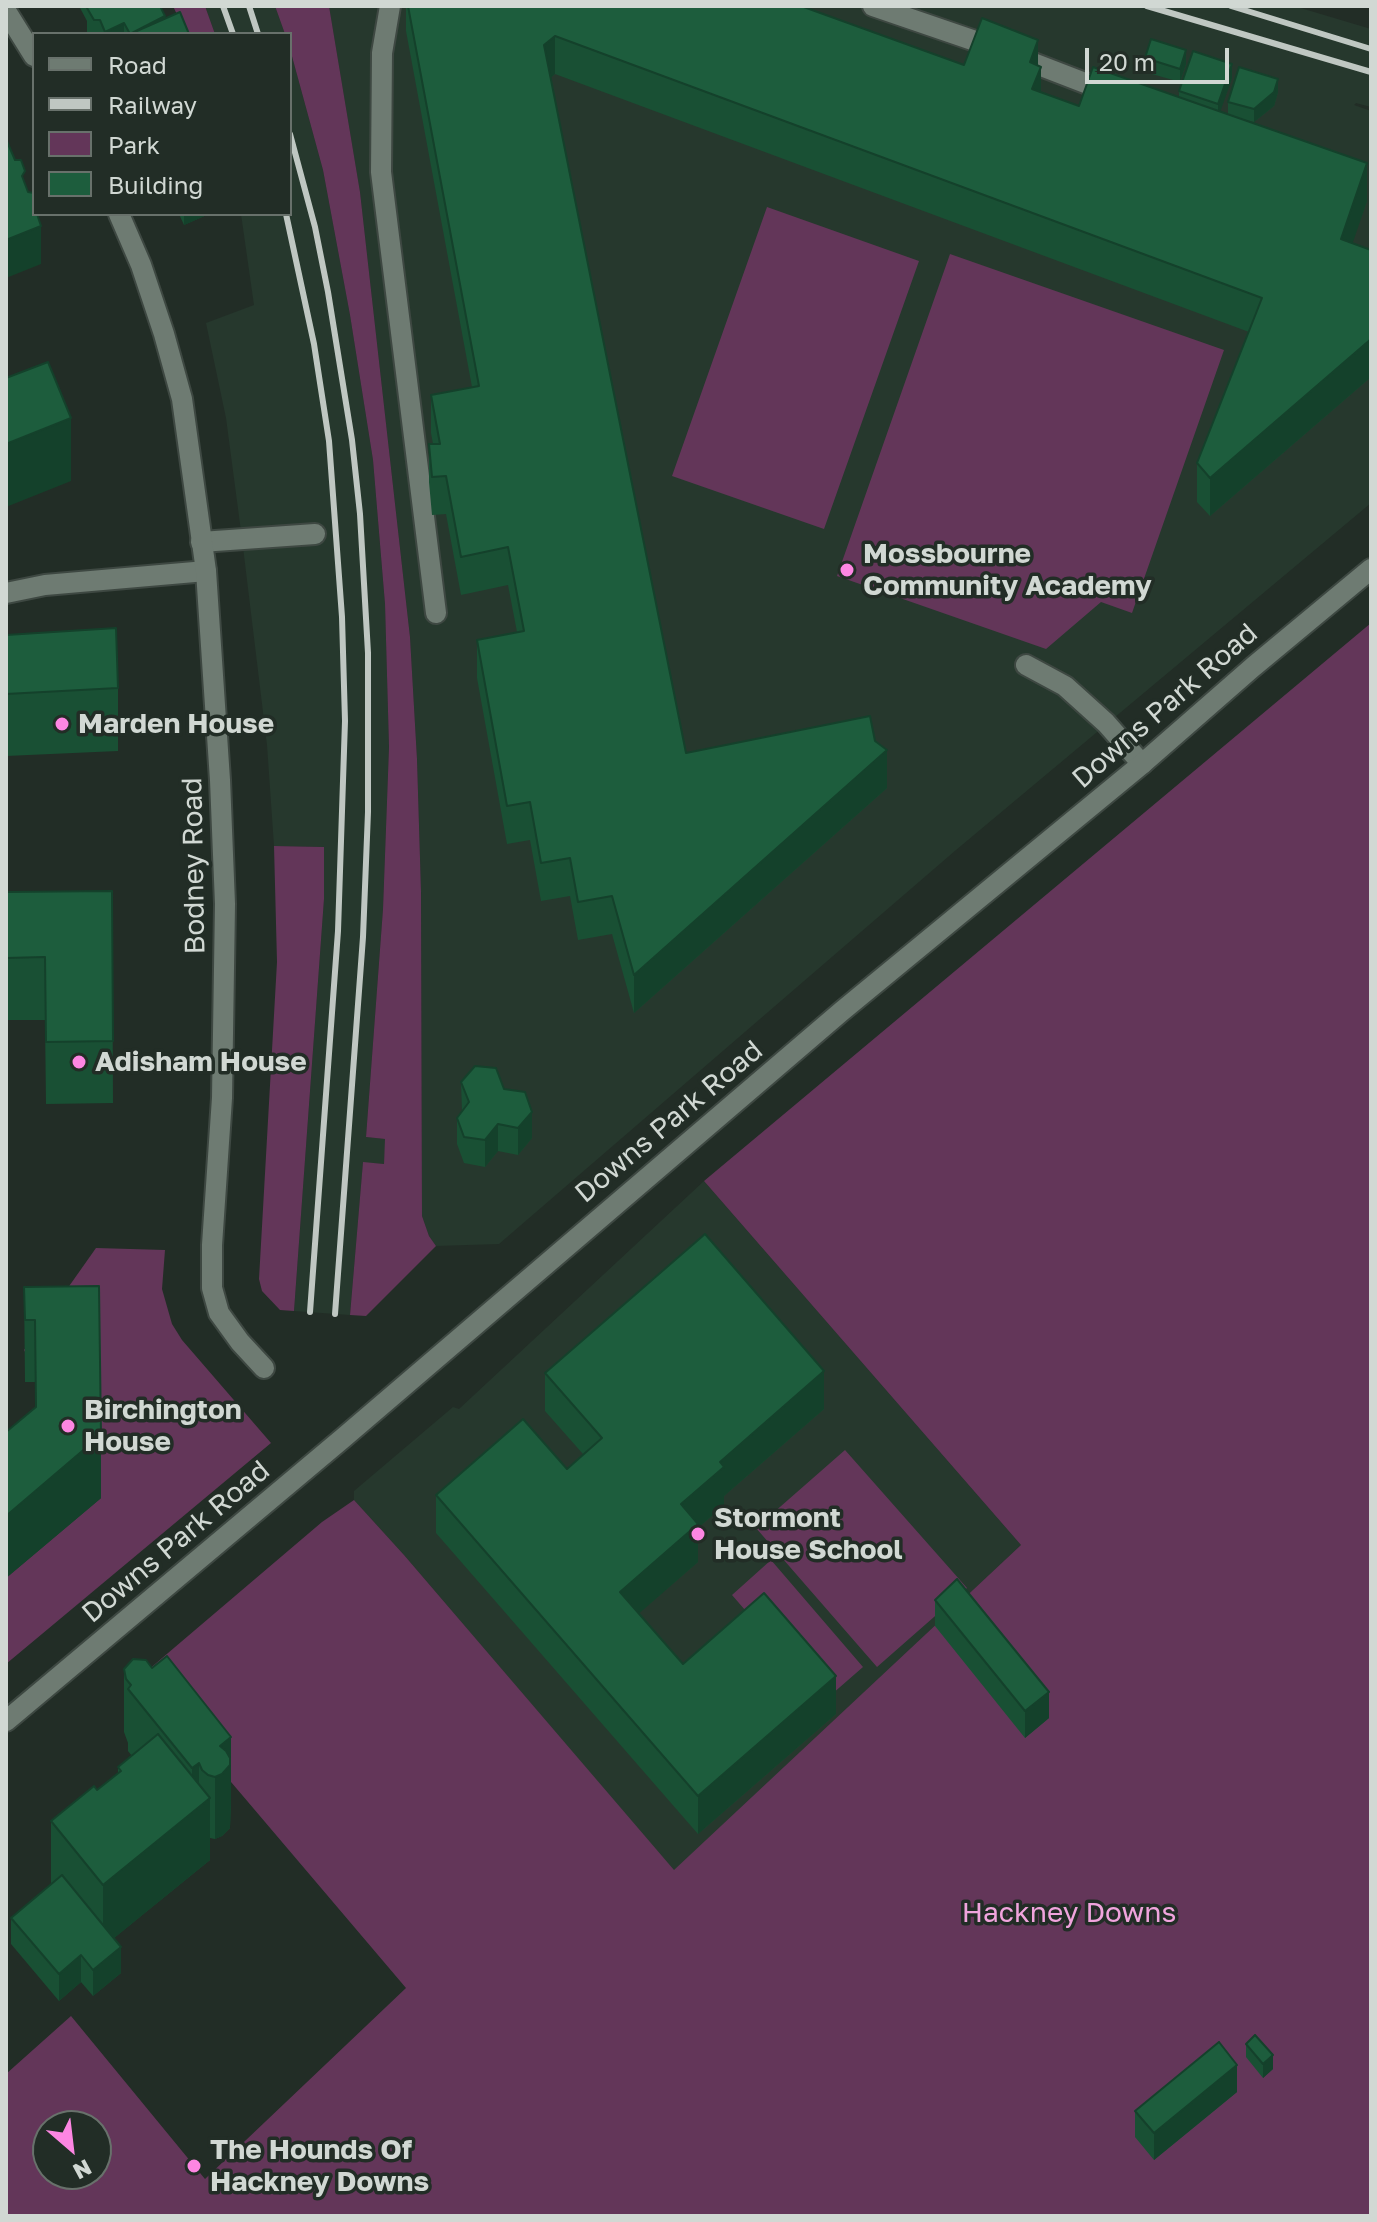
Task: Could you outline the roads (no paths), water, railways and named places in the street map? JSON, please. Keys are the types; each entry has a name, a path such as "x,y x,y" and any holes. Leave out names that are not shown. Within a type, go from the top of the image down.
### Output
{"street":[{"path":"390,6 382,53 381,172 436,613"},
{"path":"873,6 1133,100"},
{"path":"6,11 32,53"},
{"name":"Bodney Road","path":"120,216 141,265 182,399 206,571 225,904 222,1098 212,1288 219,1313 264,1368"},
{"path":"201,542 315,534"},
{"name":"Downs Park Road","path":"6,1721 842,1011 1142,764 1371,569"},
{"path":"6,593 72,582 206,571"},
{"path":"1026,665 1065,686 1106,723 1142,764"}],"railway":[{"path":"223,6 232,32"},
{"path":"249,6 257,32"},
{"path":"1147,6 1371,72"},
{"path":"1231,6 1371,49"},
{"path":"292,141 315,227 352,440 360,514 368,653 368,812 363,937 335,1314"},
{"path":"286,216 314,344 329,441 342,617 345,721 338,931 310,1312"}],"place":[{"name":"Mossbourne Community Academy","path":"847,570"},
{"name":"Marden House","path":"62,724"},
{"name":"Adisham House","path":"79,1062"},
{"name":"Birchington House","path":"68,1426"},
{"name":"Stormont House School","path":"698,1534"},
{"name":"The Hounds Of Hackney Downs","path":"194,2166"}],"park label":[{"name":"Hackney Downs","path":"1069,1913"}]}
